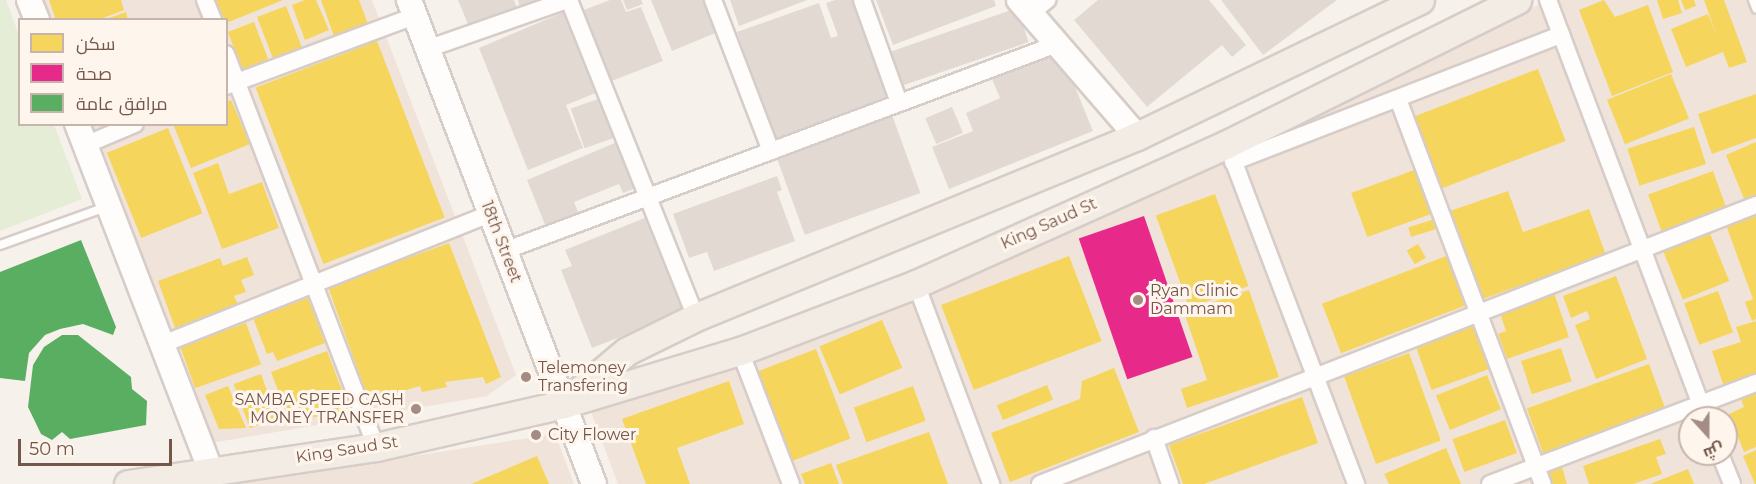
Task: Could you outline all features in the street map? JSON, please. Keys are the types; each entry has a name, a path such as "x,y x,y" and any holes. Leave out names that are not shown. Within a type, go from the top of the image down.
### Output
{"main road":[{"name":"King Saud St","path":"128,484 213,477 376,447 564,404 740,351 916,284 1230,153 1517,0"},
{"name":"King Saud St","path":"564,404 627,351 696,317 1137,136 1412,2"}],"street":[{"path":"29,0 36,18"},
{"path":"205,0 212,18"},
{"path":"427,49 568,0 696,317"},
{"path":"713,0 771,151"},
{"path":"862,0 899,103"},
{"path":"1548,0 1702,406"},
{"path":"1032,4 1057,44 1137,136"},
{"path":"232,84 412,8"},
{"name":"18th Street","path":"412,8 594,484"},
{"path":"1356,484 1230,153 1398,99 1561,35"},
{"path":"504,251 1057,44"},
{"path":"228,64 232,84 316,284 376,447"},
{"path":"1398,99 1543,484"},
{"path":"125,126 81,135 213,477"},
{"path":"1040,484 1756,205"},
{"path":"163,344 489,214"},
{"path":"916,284 991,484"},
{"path":"740,351 791,484"},
{"path":"1715,406 1756,383"},
{"path":"1490,484 1678,421"},
{"path":"1154,438 1170,484"},
{"path":"1725,466 1732,484"}],"lane":[{"path":"1753,0 1756,8"},
{"path":"0,245 109,206"}],"shaded area":[{"path":"40,0 372,0 516,375 487,396 211,443 88,126 228,126 228,18 47,18"},
{"path":"1550,0 1756,0 1756,484 618,484 590,409"},
{"path":"555,434 574,484 233,484"}],"green space":[{"path":"0,0 6,0 18,32 18,126 54,126 82,199 0,231"}],"building: سكن":[{"path":"49,0 121,0 124,10 103,18 55,18"},
{"path":"215,0 283,0 228,22 228,18 224,18"},
{"path":"305,0 316,0 329,30 305,40 292,5"},
{"path":"321,0 359,0 369,27 335,39"},
{"path":"1604,0 1615,17 1648,5 1673,72 1612,96 1579,10"},
{"path":"1657,0 1678,0 1682,13 1663,19"},
{"path":"1681,0 1694,0 1696,6 1685,10"},
{"path":"1704,0 1724,0 1747,62 1729,68 1723,52 1686,67 1671,29 1708,14 1717,36"},
{"path":"286,6 304,53 275,64 257,17"},
{"path":"126,12 128,18 109,18"},
{"path":"254,22 269,62 243,72 228,32"},
{"path":"377,41 445,217 323,264 256,88"},
{"path":"1538,69 1566,141 1438,190 1410,118"},
{"path":"1671,74 1689,119 1625,144 1607,100"},
{"path":"1756,94 1756,138 1712,154 1698,114"},
{"path":"231,100 250,144 191,168 174,126 228,126 228,101"},
{"path":"1694,127 1706,164 1639,186 1627,149"},
{"path":"168,128 202,213 141,238 107,153"},
{"path":"1756,142 1756,197 1745,201 1726,155"},
{"path":"218,163 229,194 262,182 279,228 222,249 193,173"},
{"path":"1417,169 1433,213 1367,237 1351,193"},
{"path":"1713,171 1727,209 1662,232 1648,195"},
{"path":"1508,191 1523,232 1589,209 1606,255 1480,300 1450,211"},
{"path":"1215,194 1249,286 1189,308 1156,216"},
{"path":"1756,215 1756,319 1752,321 1745,302 1753,299 1726,225"},
{"path":"1435,219 1438,229 1411,237 1408,227"},
{"path":"1709,231 1729,281 1683,300 1663,250"},
{"path":"449,243 501,377 486,384 483,377 445,382 447,387 422,392 420,386 369,401 328,287"},
{"path":"1418,244 1426,258 1415,264 1407,250"},
{"path":"1449,255 1468,304 1341,353 1322,304"},
{"path":"1069,256 1102,341 974,390 941,305"},
{"path":"247,257 254,275 241,280 246,292 234,296 238,304 175,328 158,281 220,258 223,266"},
{"path":"1616,276 1647,359 1596,379 1575,325 1590,319 1587,311 1571,318 1563,296"},
{"path":"1249,290 1279,377 1187,408 1181,389 1207,380 1184,312"},
{"path":"1718,291 1733,332 1699,345 1684,303"},
{"path":"1554,293 1569,337 1507,359 1498,334 1506,331 1500,313"},
{"path":"308,298 325,343 277,361 273,352 267,354 253,318"},
{"path":"882,320 902,368 840,394 819,347"},
{"path":"1756,321 1756,373 1723,384 1712,351 1741,342 1736,327"},
{"path":"1475,322 1492,368 1432,390 1415,344"},
{"path":"246,323 261,364 195,388 180,347"},
{"path":"1561,348 1572,381 1532,394 1521,361"},
{"path":"816,349 850,439 792,461 757,372"},
{"path":"327,351 351,414 289,419 271,372"},
{"path":"1409,353 1441,440 1376,464 1344,377"},
{"path":"1649,364 1665,409 1543,454 1527,408"},
{"path":"1114,368 1139,432 1010,482 991,433 1080,399 1082,381"},
{"path":"261,374 277,418 250,428 234,384"},
{"path":"1487,375 1501,409 1450,430 1436,396"},
{"path":"729,381 744,424 677,448 690,484 646,484 622,419"},
{"path":"1047,385 1053,400 1003,420 997,405"},
{"path":"228,386 246,428 219,429 205,395"},
{"path":"913,386 926,421 866,442 854,408"},
{"path":"1756,391 1756,447 1744,452 1738,437 1738,410 1744,407 1740,397"},
{"path":"1302,397 1318,443 1204,484 1183,484 1169,445"},
{"path":"1505,420 1517,453 1464,472 1452,439"},
{"path":"929,432 948,484 843,484 836,465"},
{"path":"1660,439 1666,454 1656,457 1662,474 1633,484 1589,484 1583,466"},
{"path":"1446,448 1461,484 1389,484 1384,474"},
{"path":"1756,450 1756,484 1755,484 1743,456"},
{"path":"537,456 549,484 471,484"},
{"path":"831,463 839,484 805,484 801,474"},
{"path":"1562,467 1567,484 1553,484 1549,471"},
{"path":"1688,469 1694,484 1650,484"}],"building: صحة":[{"name":"Ryan Clinic Dammam","path":"1144,216 1193,357 1127,379 1079,238"}],"building: مرافق عامة":[{"path":"81,240 116,327 113,335 83,324 60,329 45,335 29,353 25,381 0,378 0,272"},
{"path":"62,335 78,335 131,377 132,389 147,401 146,425 70,439 62,432 52,440 41,434 28,407 33,365 44,347"}],"building: أخرى":[{"path":"458,0 514,0 518,10 470,29"},
{"path":"518,0 545,0 520,9"},
{"path":"610,0 621,0 626,12 641,7 663,61 609,82 581,11"},
{"path":"623,0 641,0 643,4 627,10"},
{"path":"651,0 708,0 720,31 672,51"},
{"path":"730,0 807,0 739,26"},
{"path":"835,0 853,0 889,102 776,142 737,32 819,3 831,38 838,36 826,3"},
{"path":"876,0 994,0 996,6 893,45"},
{"path":"1098,0 1209,0 1246,45 1232,57 1222,45 1147,107 1074,20"},
{"path":"1221,0 1337,0 1263,55"},
{"path":"1017,8 1029,42 902,86 890,52"},
{"path":"566,11 598,92 566,105 583,148 528,170 479,48"},
{"path":"1060,50 1093,131 949,189 932,147 973,131 966,113 1000,98 992,79"},
{"path":"601,98 615,138 584,148 571,108"},
{"path":"952,107 963,133 936,144 925,118"},
{"path":"892,115 920,193 805,235 776,157"},
{"path":"617,142 636,188 623,193 619,184 574,202 579,214 546,227 527,180"},
{"path":"777,176 782,190 777,192 795,241 714,271 707,252 689,258 673,214"},
{"path":"647,217 684,312 592,348 561,270 572,266 565,250"}],"place":[{"name":"Ryan Clinic Dammam","path":"1138,300"},
{"name":"Telemoney Transfering","path":"526,377"},
{"name":"SAMBA SPEED CASH MONEY TRANSFER","path":"416,409"},
{"name":"City Flower","path":"536,435"}]}
